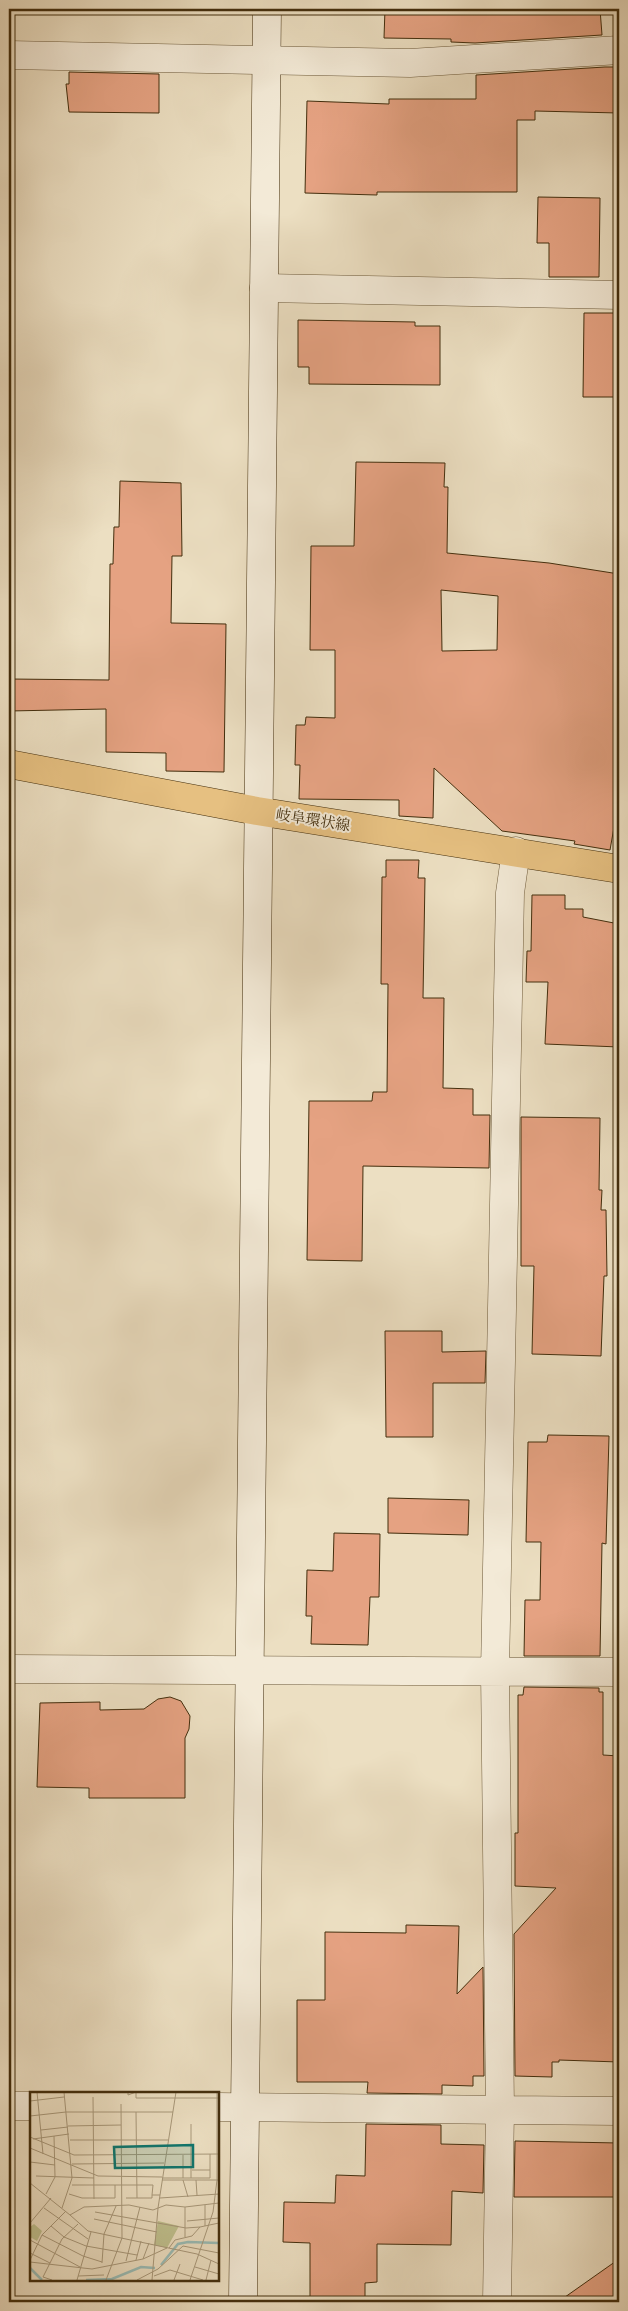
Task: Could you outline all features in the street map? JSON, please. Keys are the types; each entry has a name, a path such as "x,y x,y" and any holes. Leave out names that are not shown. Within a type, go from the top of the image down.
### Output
{"main road":[{"name":"岐阜環状線","path":"9,764 257,811 619,869"}],"street":[{"path":"242,2302 267,9"},
{"path":"9,55 410,63 619,50"},
{"path":"264,288 619,295"},
{"path":"497,2302 500,2110 495,1672 510,893 516,851"},
{"path":"9,1669 619,1672"},
{"path":"9,2106 30,2106"},
{"path":"219,2107 619,2111"}],"building":[{"path":"385,9 600,9 602,35 475,43 451,42 451,39 384,38"},
{"path":"619,67 619,113 535,111 535,120 517,120 517,192 377,192 377,195 305,193 307,101 389,104 389,99 476,99 476,75"},
{"path":"69,72 159,74 159,113 69,112 66,84 69,84"},
{"path":"538,197 600,198 599,277 549,277 549,243 537,243"},
{"path":"584,313 615,313 615,353 619,353 619,397 583,397"},
{"path":"298,320 415,322 415,326 440,326 440,385 309,384 309,367 298,367"},
{"path":"356,462 445,463 444,487 448,487 447,553 549,563 619,574 619,799 610,850 574,844 575,841 502,831 434,768 433,818 399,816 399,800 299,799 300,765 295,765 296,725 305,725 306,717 335,718 335,650 310,650 311,546 354,546","holes":["441,590 498,596 497,650 442,651"]},
{"path":"120,481 181,483 182,556 172,556 171,623 226,624 224,772 166,771 166,753 106,752 106,709 9,711 9,679 109,680 110,564 113,564 114,527 119,527"},
{"path":"386,860 419,860 418,878 425,878 423,998 444,998 443,1088 473,1089 473,1115 490,1115 489,1168 363,1166 362,1261 307,1260 309,1101 372,1101 373,1092 387,1092 388,984 381,984 382,877 386,877"},
{"path":"532,895 565,895 565,909 583,909 583,917 619,924 619,1047 545,1044 548,982 526,982 527,951 531,951"},
{"path":"521,1117 600,1118 599,1190 602,1190 601,1210 606,1210 607,1276 604,1276 601,1356 532,1354 534,1266 521,1266"},
{"path":"385,1331 442,1331 442,1352 486,1351 485,1383 433,1383 433,1437 386,1437"},
{"path":"548,1435 609,1436 606,1544 602,1543 600,1656 524,1656 525,1600 540,1600 541,1542 526,1542 528,1442 547,1442"},
{"path":"388,1498 469,1500 468,1535 388,1533"},
{"path":"334,1533 380,1534 379,1597 370,1597 368,1645 311,1644 312,1616 306,1616 307,1570 333,1571"},
{"path":"524,1687 599,1688 599,1692 603,1692 603,1755 619,1756 619,2062 559,2060 559,2062 552,2062 552,2077 515,2076 514,1934 556,1888 515,1886 515,1833 518,1833 518,1695 523,1695"},
{"path":"170,1697 181,1701 190,1716 189,1729 185,1738 185,1798 89,1798 89,1788 37,1787 40,1703 100,1702 100,1710 144,1709 158,1699"},
{"path":"406,1925 459,1926 457,1994 483,1967 484,2076 473,2076 473,2086 442,2085 442,2094 367,2093 368,2082 297,2082 297,2000 325,2000 325,1932 406,1933"},
{"path":"366,2124 441,2125 441,2144 484,2145 483,2193 452,2191 451,2245 377,2244 377,2282 365,2283 365,2302 310,2302 310,2243 283,2242 284,2202 335,2203 336,2175 365,2176"},
{"path":"515,2141 619,2143 619,2197 514,2197"},
{"path":"619,2259 619,2302 558,2302"}]}
